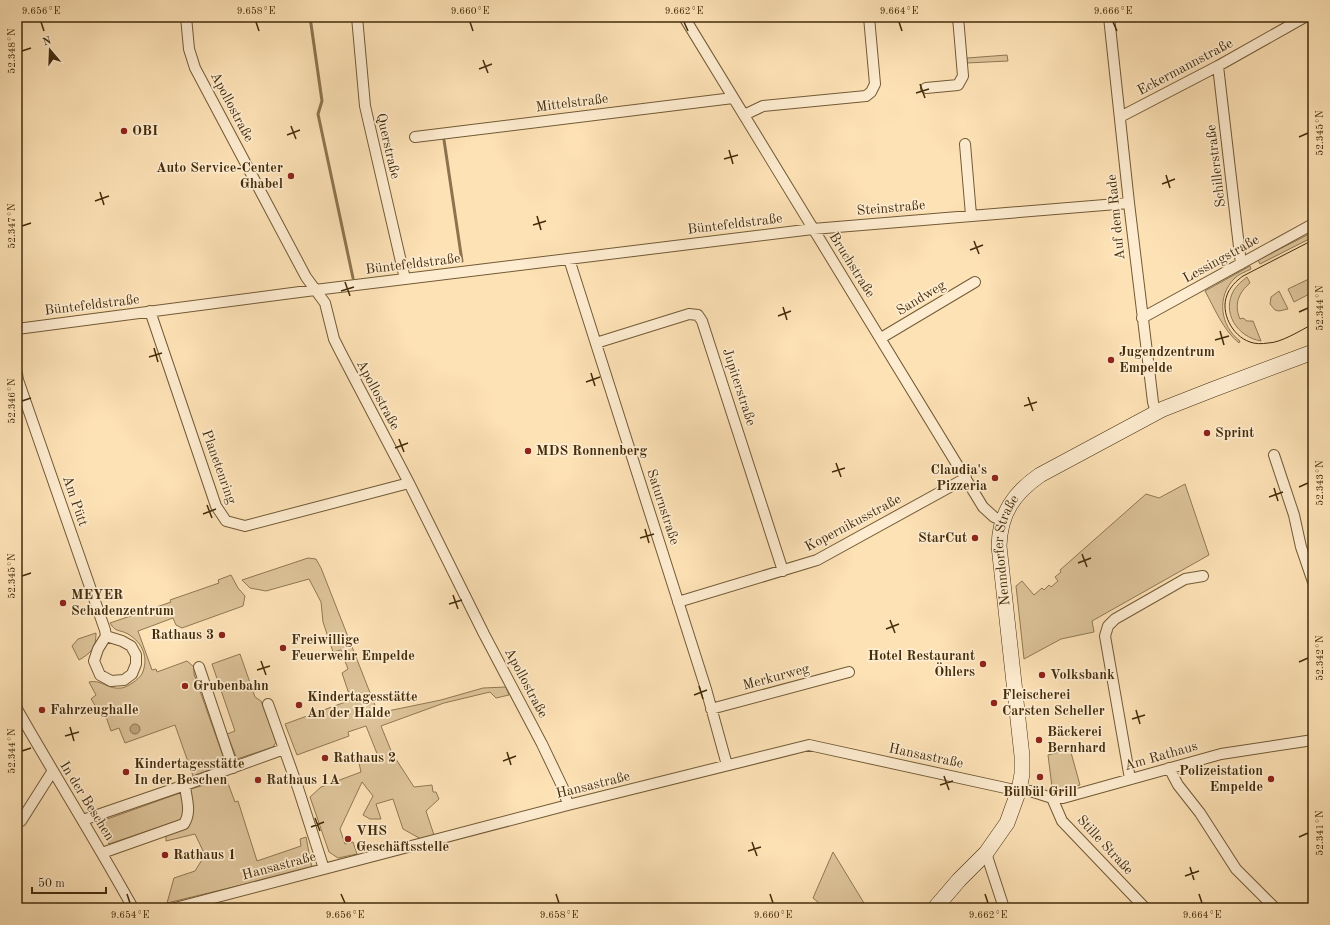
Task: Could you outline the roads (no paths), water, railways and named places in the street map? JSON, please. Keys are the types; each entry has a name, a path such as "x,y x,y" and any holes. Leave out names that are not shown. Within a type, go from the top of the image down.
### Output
{"street":[{"name":"Apollostraße","path":"186,17 190,49 195,68 306,277 325,303 334,339 340,352 409,483 484,634 548,756 564,788 568,805"},
{"name":"Querstraße","path":"357,17 365,106 405,278"},
{"name":"Bruchstraße","path":"684,17 983,507 994,517 1003,521"},
{"path":"744,115 763,106 866,96 871,92 874,84 869,17"},
{"path":"926,88 958,85 963,76 958,17"},
{"name":"Auf dem Rade","path":"1109,17 1142,318 1153,402 1156,413"},
{"name":"Eckermannstraße","path":"1120,117 1218,66 1305,17"},
{"name":"Schillerstraße","path":"1218,66 1241,264"},
{"name":"Mittelstraße","path":"415,137 733,98"},
{"path":"965,144 971,215"},
{"name":"Steinstraße","path":"813,229 1129,203"},
{"name":"Lessingstraße","path":"1142,318 1313,224"},
{"name":"Büntefeldstraße","path":"17,329 405,278 813,229"},
{"name":"Saturnstraße","path":"569,259 678,602 727,765"},
{"name":"Sandweg","path":"881,338 975,282"},
{"name":"Planetenring","path":"150,311 216,506 226,521 245,526 409,483"},
{"name":"Jupiterstraße","path":"596,343 689,314 698,315 702,321 783,571"},
{"name":"Nenndorfer Straße","path":"935,908 986,853 1007,823 1019,790 1022,774 1022,756 999,546 999,533 1003,521 1009,506 1017,494 1027,484 1040,475 1156,413 1208,391 1313,352"},
{"name":"Am Pütt","path":"17,374 20,387 106,636"},
{"path":"1274,455 1294,515 1301,547 1313,582"},
{"name":"Kopernikusstraße","path":"678,602 817,560 966,478"},
{"path":"1130,779 1105,636 1108,626 1115,619 1185,579 1203,576"},
{"path":"106,636 122,641 131,646 136,655 136,664 132,674 124,680 111,681 100,675 94,661 98,649 106,636"},
{"path":"198,667 233,768"},
{"name":"Merkurweg","path":"711,709 849,672"},
{"path":"268,704 324,869"},
{"name":"In der Beschen","path":"17,710 52,772 83,820 133,908"},
{"name":"Am Rathaus","path":"1019,790 1030,791 1052,798 1063,798 1221,754 1313,740"},
{"name":"Hansastraße","path":"175,908 568,805 809,745 1019,790"},
{"path":"83,820 284,749"},
{"path":"1169,768 1178,785 1200,813 1236,869 1275,908"},
{"path":"17,823 21,821 52,772"},
{"path":"102,853 184,824 188,818 189,807 185,785"},
{"name":"Stille Straße","path":"1052,798 1062,820 1145,908"},
{"path":"986,853 1004,908"}],"waterway":[{"path":"310,17 322,101 318,114 353,278"},
{"path":"444,140 462,261"}],"tram line":[{"path":"1313,240 1240,278 1228,292 1225,302 1226,316 1229,323 1238,335 1250,342 1263,344 1279,341 1313,324"}],"place":[{"name":"OBI","path":"124,131"},
{"name":"Auto Service-Center Ghabel","path":"291,176"},
{"name":"Jugendzentrum Empelde","path":"1111,360"},
{"name":"Sprint","path":"1207,433"},
{"name":"MDS Ronnenberg","path":"528,451"},
{"name":"Claudia's Pizzeria","path":"995,478"},
{"name":"StarCut","path":"975,538"},
{"name":"MEYER Schadenzentrum","path":"63,603"},
{"name":"Rathaus 3","path":"222,635"},
{"name":"Freiwillige Feuerwehr Empelde","path":"283,648"},
{"name":"Hotel Restaurant Öhlers","path":"983,664"},
{"name":"Volksbank","path":"1042,675"},
{"name":"Grubenbahn","path":"185,686"},
{"name":"Fleischerei Carsten Scheller","path":"994,703"},
{"name":"Kindertagesstätte An der Halde","path":"299,705"},
{"name":"Fahrzeughalle","path":"42,710"},
{"name":"Bäckerei Bernhard","path":"1039,740"},
{"name":"Rathaus 2","path":"325,758"},
{"name":"Kindertagesstätte In der Beschen","path":"126,772"},
{"name":"Bülbül Grill","path":"1040,777"},
{"name":"Polizeistation Empelde","path":"1271,779"},
{"name":"Rathaus 1A","path":"258,780"},
{"name":"VHS Geschäftsstelle","path":"348,839"},
{"name":"Rathaus 1","path":"165,855"}]}
